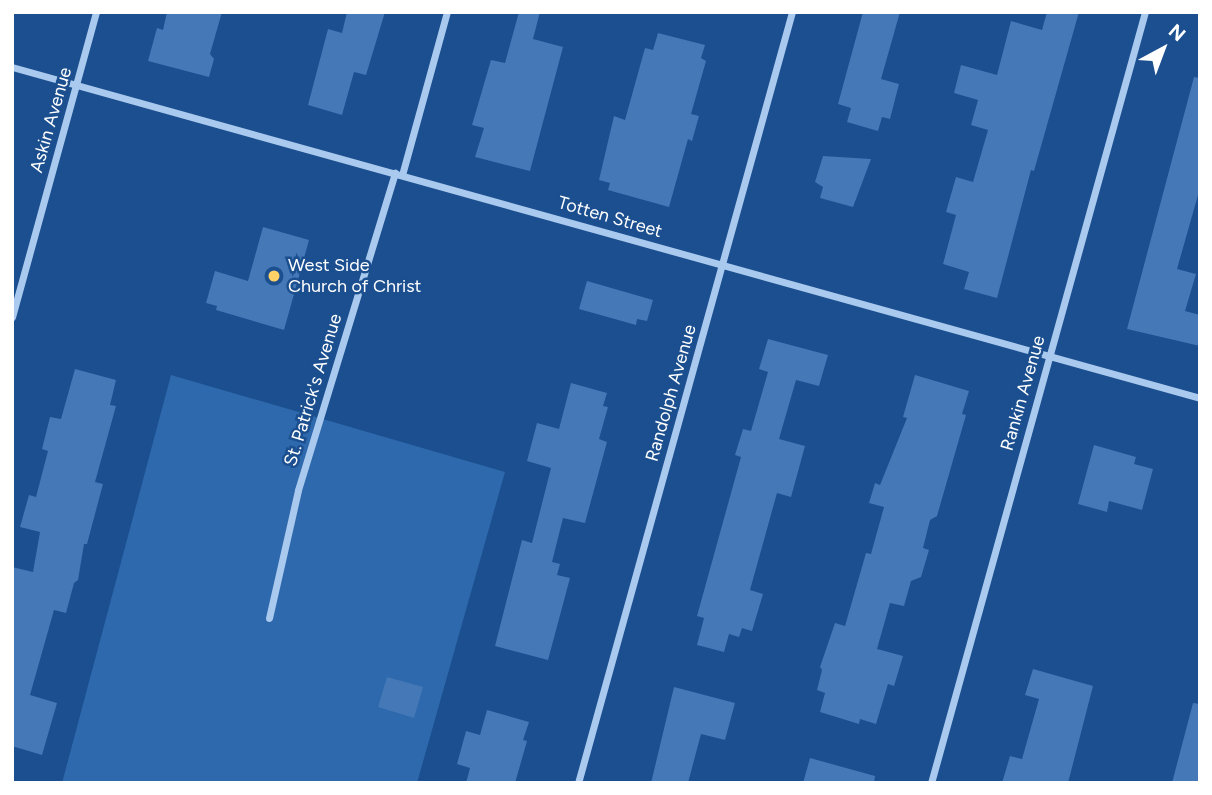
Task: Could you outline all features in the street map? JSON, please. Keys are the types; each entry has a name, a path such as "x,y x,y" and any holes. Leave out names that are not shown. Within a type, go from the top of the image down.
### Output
{"street":[{"name":"Askin Avenue","path":"12,317 96,12"},
{"name":"St. Patrick's Avenue","path":"269,618 298,490 399,174 447,12"},
{"name":"Randolph Avenue","path":"578,783 793,12"},
{"name":"Rankin Avenue","path":"930,783 1145,12"},
{"name":"Totten Street","path":"12,67 1200,398"}],"shaded area":[{"path":"171,375 505,472 417,783 62,783"}],"building":[{"path":"167,12 222,12 210,54 214,59 209,77 148,61 157,28 163,30"},
{"path":"347,12 385,12 366,75 354,72 342,115 308,105 328,29 342,33"},
{"path":"519,12 540,12 533,39 563,47 530,171 475,157 484,128 472,125 491,60 505,63"},
{"path":"863,12 900,12 881,79 899,84 890,119 882,117 878,131 847,122 851,108 838,104"},
{"path":"1047,12 1079,12 1034,171 1031,170 997,298 964,289 969,272 943,264 956,215 946,212 956,177 973,182 988,130 971,125 978,100 954,93 961,65 997,75 1011,21 1042,30"},
{"path":"658,33 705,45 701,58 706,61 691,114 699,116 692,141 688,139 669,207 608,190 610,183 599,180 614,116 625,120 645,48 653,50"},
{"path":"1194,77 1200,78 1200,188 1177,269 1196,274 1185,311 1200,315 1200,346 1127,329"},
{"path":"823,156 871,159 853,207 820,198 823,187 815,182"},
{"name":"West Side Church of Christ","path":"263,227 309,240 284,330 216,310 217,306 206,303 215,271 248,281"},
{"path":"587,281 653,300 647,321 637,319 636,325 579,309"},
{"path":"768,339 828,355 819,386 796,380 779,439 805,446 791,497 777,493 750,590 763,594 752,631 742,628 739,637 729,634 724,652 697,645 704,618 697,616 741,457 735,455 743,429 751,431 768,372 759,369"},
{"path":"75,369 116,380 110,405 116,406 95,482 103,484 87,544 84,544 78,580 74,583 66,613 54,610 30,695 57,703 42,755 12,746 12,567 33,572 40,532 20,527 29,495 36,497 48,451 42,449 50,417 61,419"},
{"path":"915,375 969,391 962,414 966,415 937,516 930,520 923,548 929,550 921,577 911,581 904,606 890,603 877,649 903,656 894,686 888,684 876,724 860,719 859,724 820,712 825,693 817,690 822,670 820,667 835,623 845,626 866,553 871,554 884,507 869,503 875,483 880,485 907,418 903,417"},
{"path":"571,383 607,393 603,406 608,407 599,439 607,442 585,523 563,518 552,562 560,564 557,575 570,578 548,660 495,646 522,540 532,543 551,468 527,461 537,423 559,429"},
{"path":"1094,445 1136,457 1134,464 1153,469 1142,510 1109,501 1107,512 1078,504"},
{"path":"1033,669 1093,686 1068,783 1002,783 1010,756 1022,759 1039,699 1025,695"},
{"path":"387,677 423,687 414,718 378,707"},
{"path":"674,687 735,703 725,740 701,734 688,783 651,783"},
{"path":"1193,703 1200,704 1200,783 1172,783"},
{"path":"487,710 529,722 523,740 527,741 515,783 466,783 470,768 457,764 466,731 480,735"},
{"path":"810,758 875,776 874,783 803,783"}],"place":[{"name":"West Side Church of Christ","path":"274,276"}]}
